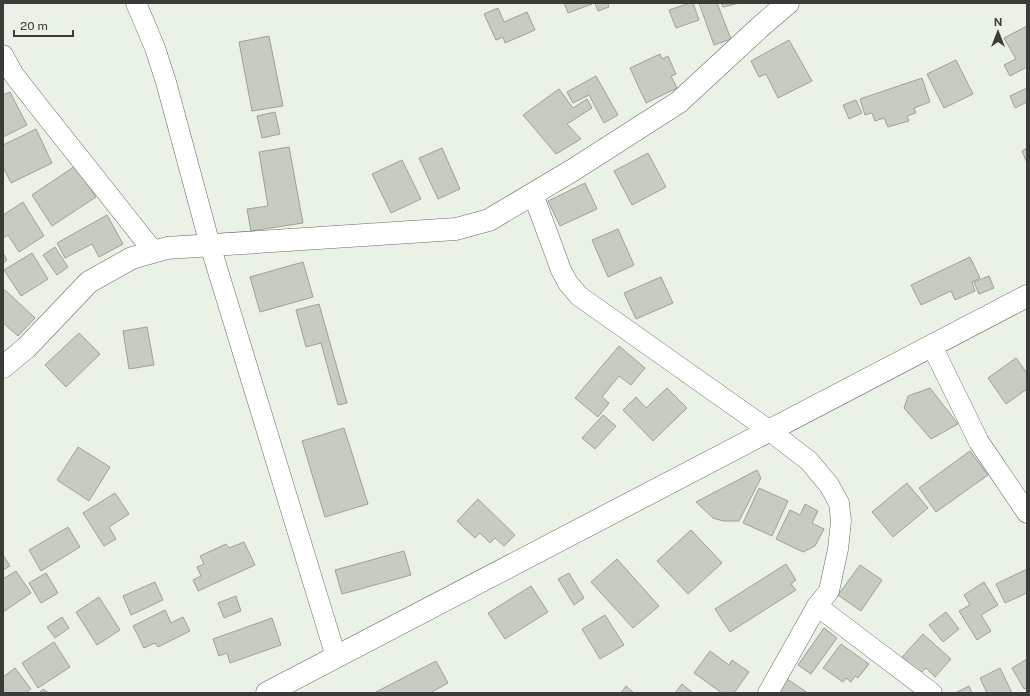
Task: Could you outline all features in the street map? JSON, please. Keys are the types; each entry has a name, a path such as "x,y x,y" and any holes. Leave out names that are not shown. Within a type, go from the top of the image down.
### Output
{"street":[{"path":"136,3 166,82 210,246 336,657"},
{"path":"3,367 26,348 89,282 132,258 167,248 456,229 489,220 573,170 679,102 788,3"},
{"path":"3,55 14,75 154,252"},
{"path":"533,194 561,270 568,283 579,296 770,431 809,461 830,484 839,503 841,521 829,592 817,606 768,693"},
{"path":"268,693 1027,296"},
{"path":"932,346 979,442 1027,512"},
{"path":"817,606 932,693"}],"building":[{"path":"564,3 592,3 592,4 568,13"},
{"path":"595,3 608,3 609,7 598,11"},
{"path":"693,3 699,20 676,28 669,10"},
{"path":"699,3 717,3 731,39 714,45"},
{"path":"721,3 739,3 723,7"},
{"path":"498,8 504,22 527,12 535,30 505,43 503,37 496,40 484,14"},
{"path":"1027,26 1027,67 1010,76 1004,65 1016,59 1004,38"},
{"path":"269,36 283,106 252,111 239,42"},
{"path":"789,40 812,81 778,98 766,74 759,77 751,61"},
{"path":"660,54 662,59 668,56 676,74 671,76 677,88 646,103 630,68"},
{"path":"956,60 973,94 944,108 927,74"},
{"path":"596,76 618,115 604,123 589,95 573,103 567,92"},
{"path":"922,78 930,102 914,108 916,113 907,116 909,121 888,127 884,118 875,121 872,113 865,115 860,99"},
{"path":"1027,88 1027,102 1015,108 1010,96"},
{"path":"559,89 573,108 587,99 592,108 567,124 581,139 556,154 523,115"},
{"path":"10,92 27,125 3,137 3,95"},
{"path":"856,100 862,113 849,119 843,105"},
{"path":"275,112 280,134 262,138 257,116"},
{"path":"36,129 52,163 11,183 3,167 3,145"},
{"path":"289,147 303,223 251,231 247,209 268,206 259,152"},
{"path":"442,148 460,189 438,199 419,158"},
{"path":"1027,148 1027,163 1022,151"},
{"path":"648,153 666,187 632,205 614,171"},
{"path":"402,160 421,199 391,213 372,174"},
{"path":"75,166 96,197 52,226 32,195"},
{"path":"585,183 597,209 560,226 548,201"},
{"path":"23,202 44,236 19,252 8,235 3,238 3,215"},
{"path":"107,215 123,244 99,257 92,244 65,258 57,243"},
{"path":"618,229 634,265 608,277 592,240"},
{"path":"55,247 68,267 57,275 43,255"},
{"path":"3,253 7,260 3,263"},
{"path":"32,253 48,279 21,296 4,270"},
{"path":"970,257 980,278 972,282 975,291 955,300 951,291 921,305 911,285"},
{"path":"303,262 313,297 260,312 250,277"},
{"path":"989,276 994,288 979,294 974,282"},
{"path":"661,277 673,303 636,319 624,293"},
{"path":"5,290 35,318 18,336 3,323 3,292"},
{"path":"319,304 347,403 338,405 321,343 306,347 296,310"},
{"path":"147,327 154,365 129,369 123,331"},
{"path":"79,333 100,354 66,387 45,365"},
{"path":"619,346 645,368 631,385 619,376 602,397 609,403 598,417 575,398"},
{"path":"1016,358 1027,373 1027,389 1006,404 988,378"},
{"path":"667,388 687,408 653,441 623,410 636,397 646,408"},
{"path":"930,388 958,424 931,439 904,408 908,396"},
{"path":"603,415 616,426 595,449 582,438"},
{"path":"344,428 368,504 325,517 302,441"},
{"path":"78,447 110,467 89,501 57,480"},
{"path":"970,451 988,475 936,512 919,488"},
{"path":"757,470 761,478 739,521 723,521 713,518 696,502"},
{"path":"907,483 928,508 893,537 872,512"},
{"path":"759,488 788,501 772,536 743,523"},
{"path":"115,493 129,514 109,527 116,539 104,546 83,513"},
{"path":"478,499 515,535 504,546 495,538 490,543 480,533 475,538 457,521"},
{"path":"805,504 818,511 812,523 824,529 815,546 803,552 776,539 790,510 800,515"},
{"path":"68,527 80,547 41,571 29,550"},
{"path":"691,530 722,563 688,594 657,561"},
{"path":"244,542 255,565 198,591 193,580 201,576 197,567 204,564 200,556 226,544 229,548"},
{"path":"404,551 411,575 342,594 335,570"},
{"path":"3,555 10,566 3,570"},
{"path":"617,559 659,606 633,628 591,582"},
{"path":"786,564 796,580 791,584 796,590 730,632 715,609"},
{"path":"860,565 882,580 861,611 838,595"},
{"path":"1027,569 1027,593 1005,603 996,584"},
{"path":"16,571 31,593 3,612 3,579"},
{"path":"46,573 58,593 41,603 29,583"},
{"path":"569,573 584,598 574,605 558,579"},
{"path":"155,582 163,600 131,615 123,596"},
{"path":"984,582 998,605 981,615 991,631 977,640 959,611 970,605 964,595"},
{"path":"531,586 548,612 505,639 488,613"},
{"path":"236,596 241,611 224,618 218,603"},
{"path":"99,597 120,630 97,645 76,612"},
{"path":"165,610 171,623 183,617 190,631 158,647 155,643 144,648 133,626"},
{"path":"946,612 959,629 943,642 929,625"},
{"path":"605,615 624,645 600,659 582,629"},
{"path":"62,617 69,628 55,638 47,627"},
{"path":"272,618 281,645 230,663 227,653 219,656 213,639"},
{"path":"824,628 837,638 811,674 798,665"},
{"path":"923,634 951,659 935,677 926,668 921,673 902,657"},
{"path":"54,642 70,667 38,688 22,663"},
{"path":"841,644 869,664 858,678 855,676 851,682 846,678 843,682 823,668"},
{"path":"710,651 729,665 732,660 749,672 734,693 722,693 694,673"},
{"path":"1027,659 1027,688 1024,689 1012,668"},
{"path":"436,661 448,683 430,693 374,693"},
{"path":"15,668 31,689 26,693 3,693 3,677"},
{"path":"1000,668 1012,693 987,693 980,678"},
{"path":"787,679 808,693 778,693"},
{"path":"682,684 693,693 675,693"},
{"path":"626,686 634,693 621,693"},
{"path":"969,686 972,693 955,693"},
{"path":"43,689 49,693 39,693"}]}
